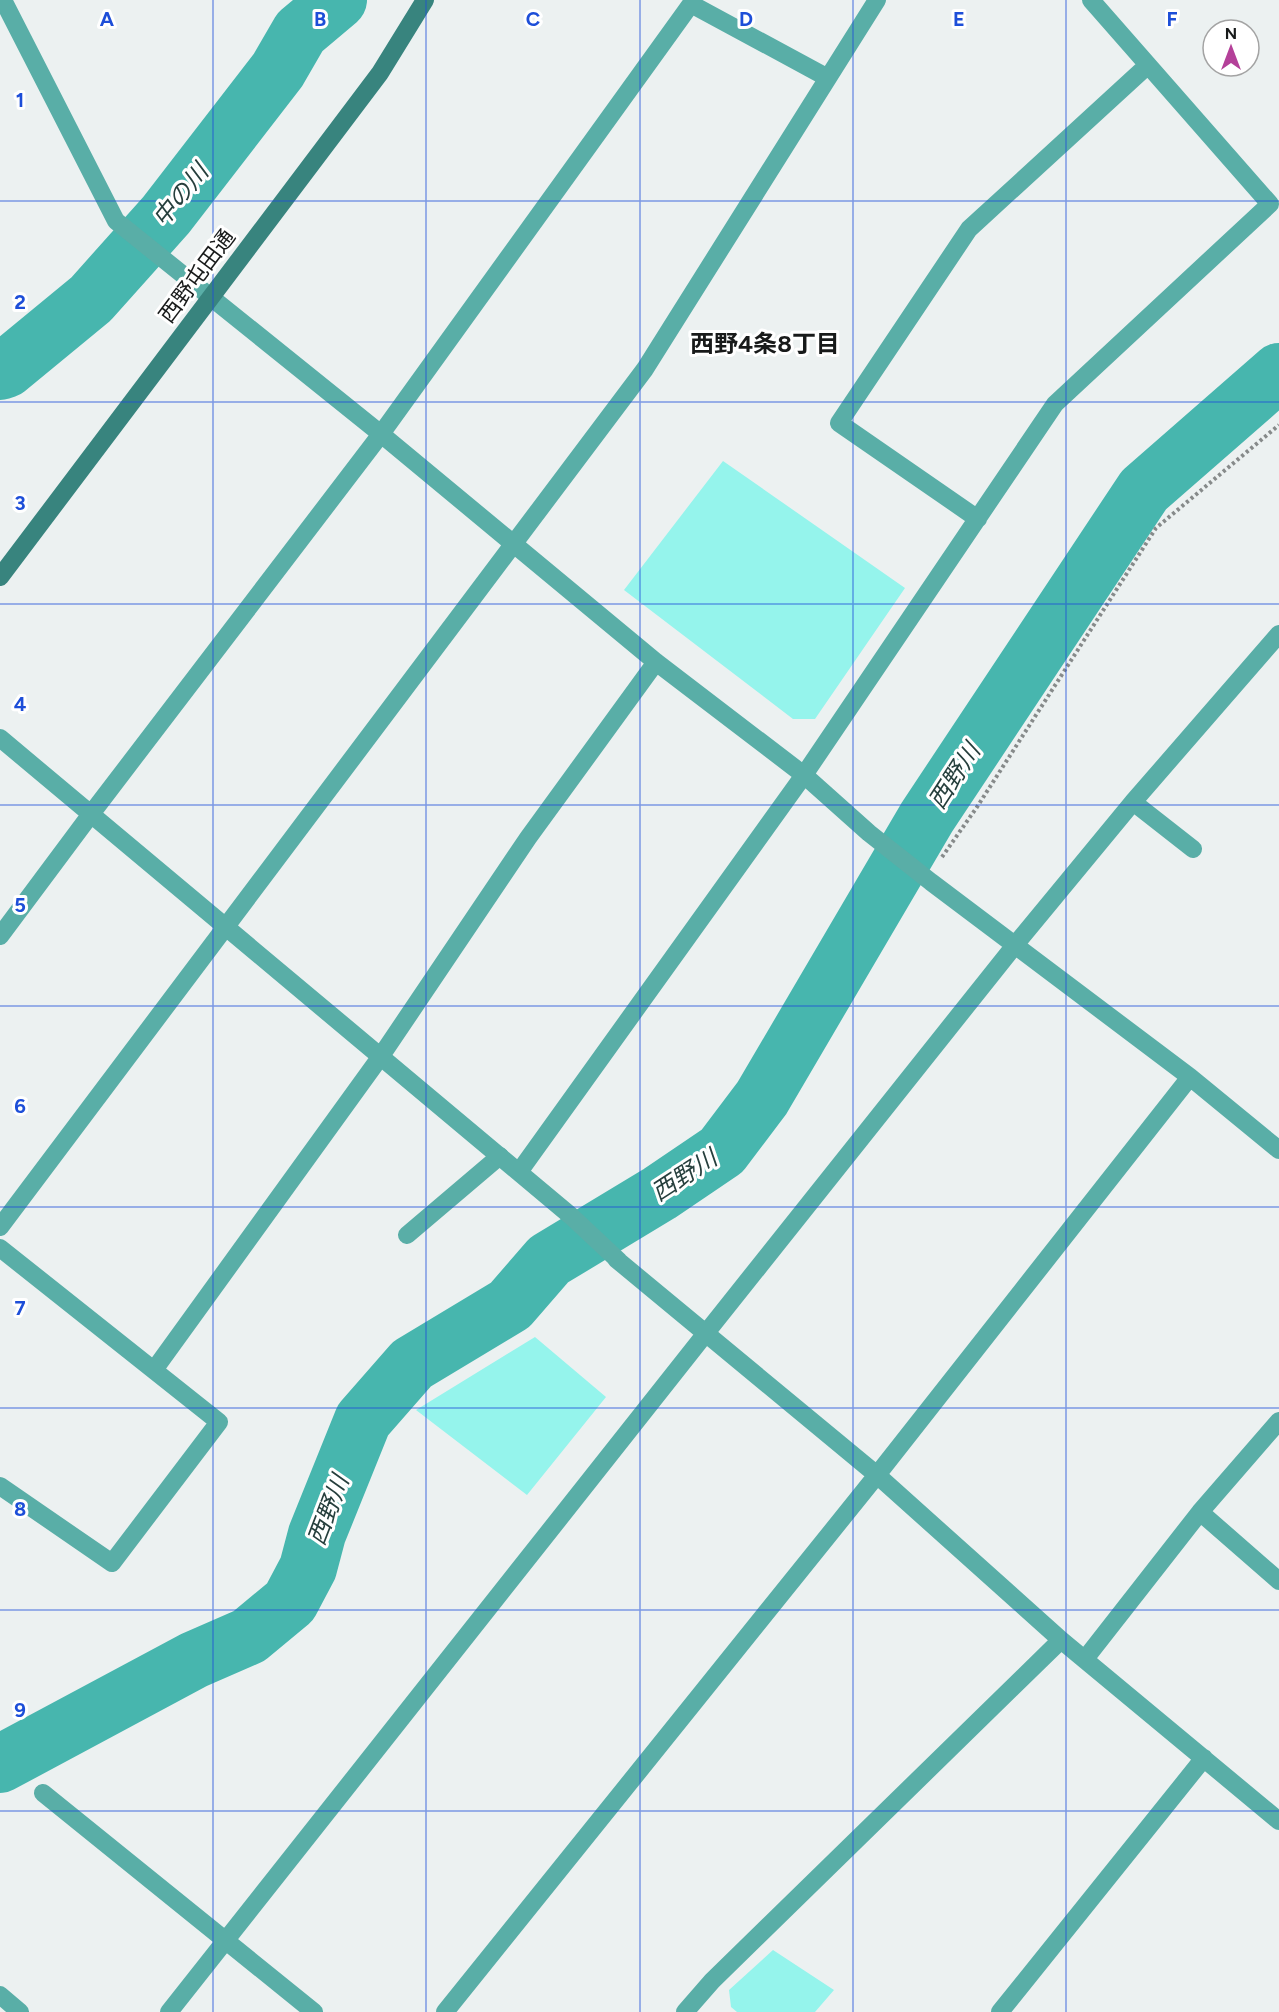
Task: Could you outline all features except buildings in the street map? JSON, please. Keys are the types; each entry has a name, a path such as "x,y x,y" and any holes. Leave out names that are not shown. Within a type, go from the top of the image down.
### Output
{"street":[{"path":"3,0 116,221 381,434 656,662 804,775 869,833 1190,1077 1279,1150"},
{"name":"西野屯田通","path":"0,577 380,73 425,0"},
{"path":"0,1227 645,369 877,0"},
{"path":"519,1172 804,775 1055,404 1270,204 1091,0"},
{"path":"0,936 381,434 691,4 828,78"},
{"path":"978,519 839,423 969,230 1148,65"},
{"path":"169,2012 1015,945 1133,802 1279,634"},
{"path":"154,1370 381,1056 528,838 656,662"},
{"path":"0,738 572,1216 618,1260 877,1475 1061,1640 1279,1821"},
{"path":"1133,802 1193,849"},
{"path":"445,2012 877,1475 1190,1077"},
{"path":"407,1235 500,1156"},
{"path":"0,1248 219,1422 112,1563 0,1486"},
{"path":"1085,1659 1200,1512 1279,1421"},
{"path":"1200,1512 1279,1581"},
{"path":"696,2008 712,1981 1061,1640"},
{"path":"1000,2012 1204,1758"},
{"path":"43,1793 314,2012"},
{"path":"0,1995 20,2012"}],"path":[{"path":"942,857 977,807 1156,528 1279,425"}],"shaded area":[{"path":"723,461 905,588 815,719 793,719 624,590"},
{"path":"535,1337 606,1397 527,1495 416,1410"},
{"path":"773,1950 834,1990 815,2012 737,2012 731,2007 729,1990"}],"waterway":[{"name":"中の川","path":"0,371 6,369 91,299 166,215 278,70 300,32 338,0"},
{"name":"西野川","path":"0,1764 194,1660 249,1636 290,1602 308,1568 317,1534 363,1420 412,1364 510,1305 549,1260 660,1193 722,1151 762,1098 927,817 1144,490 1279,372"}],"district":[{"name":"西野4条8丁目","path":"765,343"}]}
